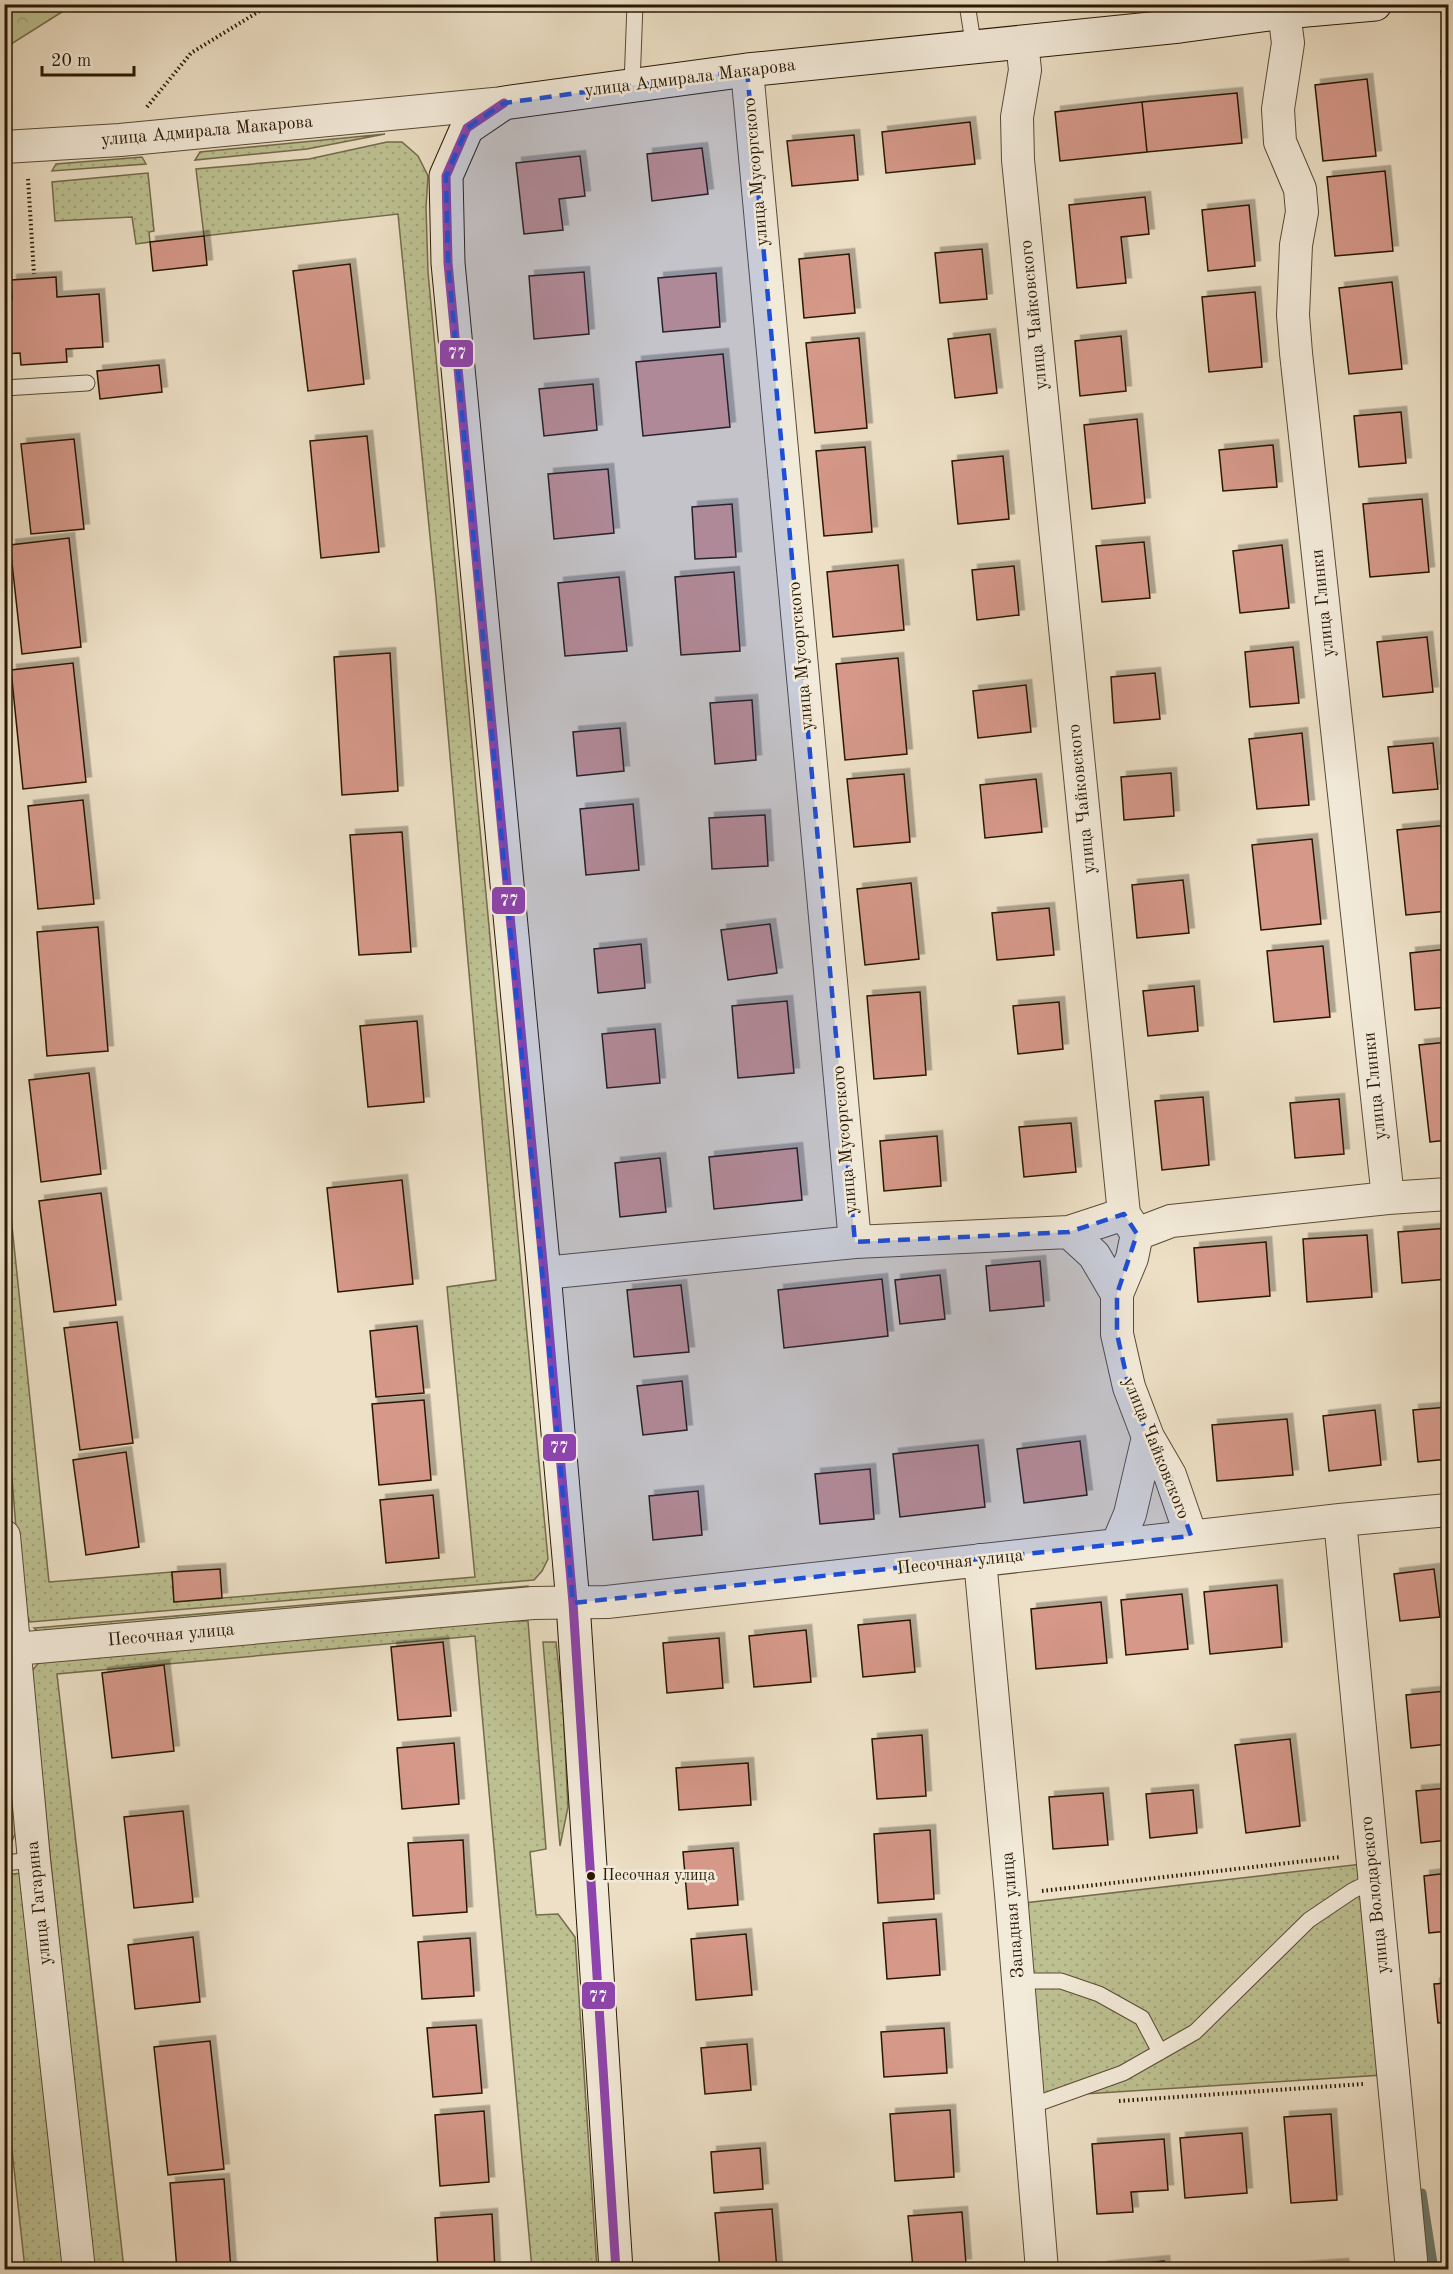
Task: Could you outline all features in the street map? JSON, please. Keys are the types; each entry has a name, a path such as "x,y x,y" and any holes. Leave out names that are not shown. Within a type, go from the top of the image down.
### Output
{"street":[{"name":"улица Адмирала Макарова","path":"4,147 120,140 504,103 747,70 974,48 1179,21 1375,4"},
{"name":"улица Глинки","path":"1284,12 1288,43 1278,109 1280,142 1300,189 1302,212 1296,245 1293,315 1296,353 1388,1198"},
{"name":"улица Чайковского","path":"1022,42 1025,70 1017,117 1018,160 1130,1224 1132,1258 1117,1294 1117,1334 1129,1387 1148,1437 1170,1475 1191,1536"},
{"name":"улица Мусоргского","path":"747,70 855,1242"},
{"path":"504,103 467,128 446,176 448,263 544,1272 573,1603 616,2270"},
{"path":"544,1272 855,1242 1069,1232 1388,1198 1449,1194"},
{"path":"1069,1232 1094,1255 1117,1294"},
{"path":"1117,1545 1130,1514 1148,1437"},
{"name":"Песочная улица","path":"9,1650 533,1603 607,1602 1191,1536 1449,1510"},
{"name":"улица Володарского","path":"1340,1520 1412,2270"},
{"name":"улица Гагарина","path":"4,1536 19,1861 79,2270"},
{"name":"Западная улица","path":"980,1560 1011,1894 1042,2270"}],"lane":[{"path":"632,85 635,4"},
{"path":"967,4 974,48"},
{"path":"4,388 87,383"},
{"path":"1028,2107 1123,2073 1195,2032 1310,1920 1352,1891 1372,1867"},
{"path":"1018,1981 1061,1981 1099,1994 1142,2018 1160,2052"}],"path":[{"path":"120,140 190,53 271,4"},
{"path":"28,179 34,274"},
{"path":"1011,1894 1372,1867"},
{"path":"1111,2101 1393,2082"}],"highlighted area":[{"path":"747,70 855,1242 1069,1232 1124,1214 1137,1234 1117,1294 1117,1334 1129,1387 1148,1437 1170,1475 1191,1536 573,1603 448,263 446,176 467,128 504,103"}],"green space":[{"path":"5,4 73,4 73,5 5,48"},
{"path":"385,134 307,149 195,160 200,152"},
{"path":"387,142 402,142 418,156 428,176 426,207 428,272 548,1559 534,1580 30,1622 24,1608 21,1590 5,1392 4,1149 49,1582 172,1572 174,1602 475,1577 447,1287 496,1280 436,597 398,214 204,236 196,169 309,159"},
{"path":"142,157 146,164 52,171 56,164"},
{"path":"148,173 154,231 149,232 150,242 136,244 132,217 55,221 52,182"},
{"path":"528,1586 528,1592 41,1634 34,1628"},
{"path":"500,1621 528,1621 546,1849 530,1852 536,1915 558,1914 575,1937 597,2269 532,2269 475,1636 57,1674 124,2269 93,2269 31,1672 41,1660"},
{"path":"543,1642 556,1642 563,1707 568,1807 560,1846"},
{"path":"4,1705 18,1828 9,1847 5,1849"},
{"path":"1362,1864 1383,2075 1037,2097 1024,1903"},
{"path":"22,1873 67,2269 25,2269 4,2077 4,1875"}],"building":[{"path":"1448,70 1448,156 1441,71"},
{"path":"1367,79 1376,156 1323,161 1315,85"},
{"path":"1237,93 1242,143 1147,152 1142,102"},
{"path":"1142,102 1147,152 1060,161 1055,112"},
{"path":"970,122 975,164 886,173 882,132"},
{"path":"854,135 858,180 792,186 787,141"},
{"path":"702,148 708,194 652,201 647,154"},
{"path":"580,156 585,196 559,199 563,230 524,234 516,163"},
{"path":"1385,171 1393,251 1335,256 1327,177"},
{"path":"1145,197 1149,234 1121,237 1126,283 1077,288 1069,205"},
{"path":"1249,205 1255,266 1208,271 1202,210"},
{"path":"204,236 207,265 153,271 150,242"},
{"path":"982,249 987,299 940,303 935,253"},
{"path":"849,254 855,313 804,318 799,259"},
{"path":"350,264 364,384 308,391 293,271"},
{"path":"584,272 589,334 534,339 529,276"},
{"path":"716,273 720,327 663,332 658,278"},
{"path":"56,277 57,297 99,294 103,347 66,349 67,362 21,365 20,353 4,354 4,299 12,299 11,280"},
{"path":"1392,282 1402,369 1349,374 1339,288"},
{"path":"1255,292 1262,367 1209,372 1202,297"},
{"path":"990,334 997,393 955,398 948,339"},
{"path":"1121,336 1126,391 1080,396 1075,341"},
{"path":"859,338 867,428 815,433 806,343"},
{"path":"723,354 730,427 643,436 636,362"},
{"path":"159,365 162,392 100,399 97,371"},
{"path":"593,384 597,430 544,436 539,389"},
{"path":"1401,412 1406,463 1359,467 1354,416"},
{"path":"1137,419 1145,503 1092,509 1084,425"},
{"path":"367,436 379,552 321,558 310,441"},
{"path":"74,439 84,529 31,534 21,444"},
{"path":"1273,445 1277,487 1223,491 1219,450"},
{"path":"865,447 872,532 824,536 816,451"},
{"path":"1003,456 1009,519 958,524 952,461"},
{"path":"608,469 614,533 554,539 548,474"},
{"path":"1422,499 1429,572 1370,577 1363,504"},
{"path":"732,504 736,557 695,559 692,507"},
{"path":"69,538 81,647 22,654 10,545"},
{"path":"1144,542 1150,598 1102,602 1096,546"},
{"path":"1282,545 1289,608 1240,613 1233,551"},
{"path":"898,565 904,630 833,637 827,572"},
{"path":"1014,566 1019,615 977,620 972,570"},
{"path":"734,572 740,651 681,655 675,577"},
{"path":"619,577 627,651 565,656 558,583"},
{"path":"1427,637 1433,692 1383,697 1377,642"},
{"path":"1293,647 1299,703 1250,707 1245,652"},
{"path":"390,653 398,791 342,795 334,657"},
{"path":"898,658 907,754 845,760 836,664"},
{"path":"73,663 86,782 23,789 11,670"},
{"path":"1155,673 1160,719 1114,723 1111,677"},
{"path":"1026,685 1031,732 978,738 973,691"},
{"path":"752,700 756,760 715,764 710,703"},
{"path":"620,728 624,771 577,776 573,732"},
{"path":"1302,733 1309,805 1257,809 1249,739"},
{"path":"1433,743 1438,789 1393,793 1388,747"},
{"path":"1171,773 1174,816 1124,820 1121,777"},
{"path":"904,774 910,842 854,847 847,779"},
{"path":"1036,779 1042,832 985,838 980,785"},
{"path":"83,800 94,904 38,909 28,806"},
{"path":"633,804 639,870 586,875 580,809"},
{"path":"765,815 768,866 712,869 709,818"},
{"path":"1448,825 1448,911 1406,915 1397,830"},
{"path":"402,832 411,952 359,955 350,835"},
{"path":"1312,839 1321,924 1261,930 1252,845"},
{"path":"1183,880 1189,933 1137,938 1132,885"},
{"path":"911,883 919,959 865,965 857,889"},
{"path":"1049,908 1054,955 997,960 992,913"},
{"path":"770,924 777,973 728,980 721,930"},
{"path":"98,927 108,1051 47,1056 37,932"},
{"path":"641,944 645,988 598,993 594,949"},
{"path":"1323,946 1330,1017 1274,1022 1267,951"},
{"path":"1448,949 1448,1007 1415,1010 1410,953"},
{"path":"1194,986 1198,1031 1148,1036 1143,991"},
{"path":"920,992 926,1075 874,1079 867,996"},
{"path":"787,1001 794,1073 738,1078 732,1006"},
{"path":"1059,1002 1063,1049 1018,1054 1013,1006"},
{"path":"417,1021 424,1102 368,1107 360,1026"},
{"path":"655,1029 660,1083 607,1088 602,1034"},
{"path":"1448,1042 1448,1140 1430,1142 1419,1045"},
{"path":"89,1073 101,1174 41,1182 29,1080"},
{"path":"1203,1097 1209,1165 1162,1170 1155,1101"},
{"path":"1339,1099 1344,1154 1295,1158 1290,1103"},
{"path":"1071,1123 1076,1172 1024,1177 1019,1127"},
{"path":"937,1136 941,1186 884,1191 880,1141"},
{"path":"797,1148 802,1200 714,1209 709,1157"},
{"path":"660,1158 666,1212 620,1217 615,1163"},
{"path":"402,1180 413,1284 338,1292 327,1188"},
{"path":"101,1193 116,1305 54,1312 39,1201"},
{"path":"1448,1228 1448,1279 1402,1283 1398,1232"},
{"path":"1367,1235 1372,1297 1307,1302 1303,1239"},
{"path":"1266,1242 1270,1296 1198,1302 1194,1248"},
{"path":"1040,1261 1044,1306 990,1311 986,1266"},
{"path":"940,1275 945,1319 900,1324 895,1280"},
{"path":"882,1279 888,1336 784,1348 778,1290"},
{"path":"681,1285 689,1352 634,1357 627,1290"},
{"path":"117,1322 133,1443 80,1450 64,1328"},
{"path":"417,1326 424,1393 376,1397 370,1331"},
{"path":"682,1381 687,1430 643,1435 637,1386"},
{"path":"424,1400 431,1480 379,1485 372,1404"},
{"path":"1448,1407 1448,1459 1418,1462 1413,1410"},
{"path":"1375,1410 1381,1465 1329,1471 1323,1416"},
{"path":"1287,1419 1293,1475 1217,1481 1212,1425"},
{"path":"1080,1441 1087,1495 1024,1503 1017,1449"},
{"path":"978,1445 985,1507 900,1517 893,1454"},
{"path":"126,1452 139,1547 86,1555 73,1460"},
{"path":"870,1469 874,1519 820,1524 815,1474"},
{"path":"698,1491 702,1535 653,1540 649,1496"},
{"path":"433,1495 439,1558 386,1563 380,1500"},
{"path":"220,1569 222,1598 174,1602 172,1572"},
{"path":"1434,1569 1440,1617 1400,1621 1394,1574"},
{"path":"1277,1585 1282,1647 1210,1654 1204,1592"},
{"path":"1182,1594 1188,1649 1126,1655 1121,1600"},
{"path":"1101,1602 1107,1663 1036,1669 1031,1609"},
{"path":"910,1620 915,1672 863,1677 858,1625"},
{"path":"806,1630 811,1682 754,1687 749,1636"},
{"path":"719,1638 723,1688 667,1693 663,1643"},
{"path":"443,1642 451,1716 398,1720 391,1647"},
{"path":"164,1665 174,1751 112,1758 102,1673"},
{"path":"1446,1691 1448,1744 1411,1748 1406,1695"},
{"path":"922,1735 926,1796 877,1799 872,1739"},
{"path":"1290,1739 1300,1826 1246,1833 1235,1745"},
{"path":"454,1743 459,1804 402,1809 397,1748"},
{"path":"748,1763 751,1805 679,1810 676,1768"},
{"path":"1448,1788 1448,1840 1421,1843 1416,1791"},
{"path":"1193,1790 1197,1833 1150,1838 1146,1794"},
{"path":"1103,1793 1108,1845 1053,1849 1049,1797"},
{"path":"183,1811 193,1902 134,1908 124,1817"},
{"path":"930,1830 934,1899 878,1903 874,1834"},
{"path":"463,1840 467,1912 413,1916 408,1843"},
{"path":"733,1848 738,1905 688,1909 683,1852"},
{"path":"1448,1873 1448,1931 1429,1933 1424,1876"},
{"path":"936,1919 940,1975 887,1979 883,1923"},
{"path":"746,1934 752,1995 696,2000 691,1939"},
{"path":"193,1937 200,2002 135,2009 128,1945"},
{"path":"470,1938 474,1996 422,1999 418,1942"},
{"path":"1448,1983 1448,2022 1438,2023 1434,1984"},
{"path":"476,2025 482,2093 433,2097 427,2028"},
{"path":"944,2028 947,2073 884,2077 881,2032"},
{"path":"210,2041 224,2169 168,2175 154,2047"},
{"path":"747,2044 751,2090 705,2094 701,2048"},
{"path":"1443,2080 1448,2080 1448,2117 1447,2117"},
{"path":"950,2110 954,2177 895,2181 890,2114"},
{"path":"484,2111 489,2182 440,2186 435,2115"},
{"path":"1331,2114 1337,2200 1291,2203 1284,2117"},
{"path":"1242,2133 1247,2193 1185,2198 1180,2138"},
{"path":"1164,2139 1168,2190 1131,2192 1133,2212 1097,2214 1092,2144"},
{"path":"760,2148 763,2189 714,2193 711,2152"},
{"path":"224,2179 231,2270 177,2270 170,2183"},
{"path":"772,2209 777,2270 720,2270 715,2213"},
{"path":"962,2212 966,2264 913,2268 908,2216"},
{"path":"492,2214 495,2270 438,2270 435,2218"},
{"path":"1164,2261 1165,2270 1102,2270 1102,2267"},
{"path":"1343,2264 1343,2270 1288,2270 1288,2268"}],"waterway":[{"path":"1422,2193 1434,2270"}],"transit line":[{"name":"77","path":"504,103 467,128 446,176 448,263 573,1603 616,2270"}],"place":[{"name":"Песочная улица","path":"591,1876"}]}
